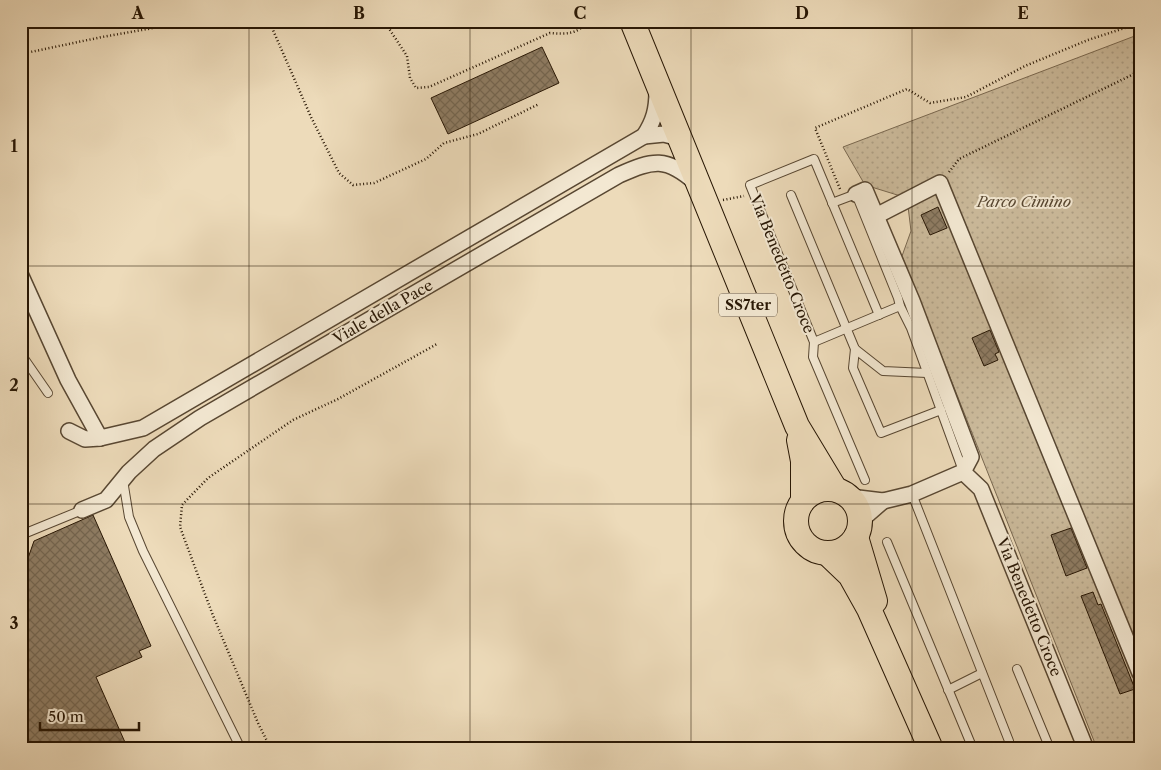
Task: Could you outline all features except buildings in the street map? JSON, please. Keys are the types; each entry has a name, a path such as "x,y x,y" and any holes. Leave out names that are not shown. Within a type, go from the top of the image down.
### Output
{"main road":[{"name":"SS7ter","path":"632,21 797,426"},
{"path":"797,426 850,489 859,512 858,529 902,681"},
{"path":"797,426 803,461 803,500"},
{"path":"850,489 818,490 803,500 798,508 796,519 799,534 808,546 817,551 827,553 844,549 858,529"},
{"path":"827,553 850,575 869,609 931,749"}],"street":[{"path":"644,136 653,123 657,105 656,82"},
{"path":"644,136 664,134 679,138"},
{"name":"Viale della Pace","path":"69,431 86,439 100,438 143,428 644,136"},
{"name":"Viale della Pace","path":"82,510 106,500 154,449 200,418 619,175 655,162 669,164 684,172 702,195"},
{"path":"876,216 940,184 1140,673"},
{"path":"850,196 865,190 912,301 971,457 963,472 912,494 883,501 850,489"},
{"path":"21,276 68,380 100,438"},
{"name":"Via Benedetto Croce","path":"963,472 981,488 1086,749"},
{"path":"858,529 883,501"}],"lane":[{"name":"Via Benedetto Croce","path":"850,489 813,357 814,342 750,185 814,159 879,315"},
{"path":"791,195 855,350 883,371 927,373"},
{"path":"832,204 850,196 898,298 963,472"},
{"path":"814,342 900,306"},
{"path":"855,350 852,368 881,433 940,410"},
{"path":"21,354 48,393"},
{"path":"123,480 129,516 143,551 241,749"},
{"path":"912,494 1009,741"},
{"path":"21,535 82,510"},
{"path":"888,542 973,749"},
{"path":"1017,669 1050,749"},
{"path":"948,690 982,673"}],"path":[{"path":"21,54 193,21"},
{"path":"269,21 310,117 340,173 353,185 374,183 426,159 444,143 478,134 539,104"},
{"path":"384,21 407,56 410,78 416,88 429,87 550,33 569,34 583,27 587,21"},
{"path":"850,196 815,128 907,90 930,103 966,97 1024,66 1088,40 1140,23"},
{"path":"940,184 960,159 1140,71"},
{"path":"702,195 753,194"},
{"path":"271,749 258,723 212,613 180,528 182,504 208,478 294,420 338,400 438,344"}],"green space":[{"name":"Parco Cimino","path":"1140,34 1140,749 1115,749 1096,746 902,256 911,231 907,198 865,185 843,147"}]}
